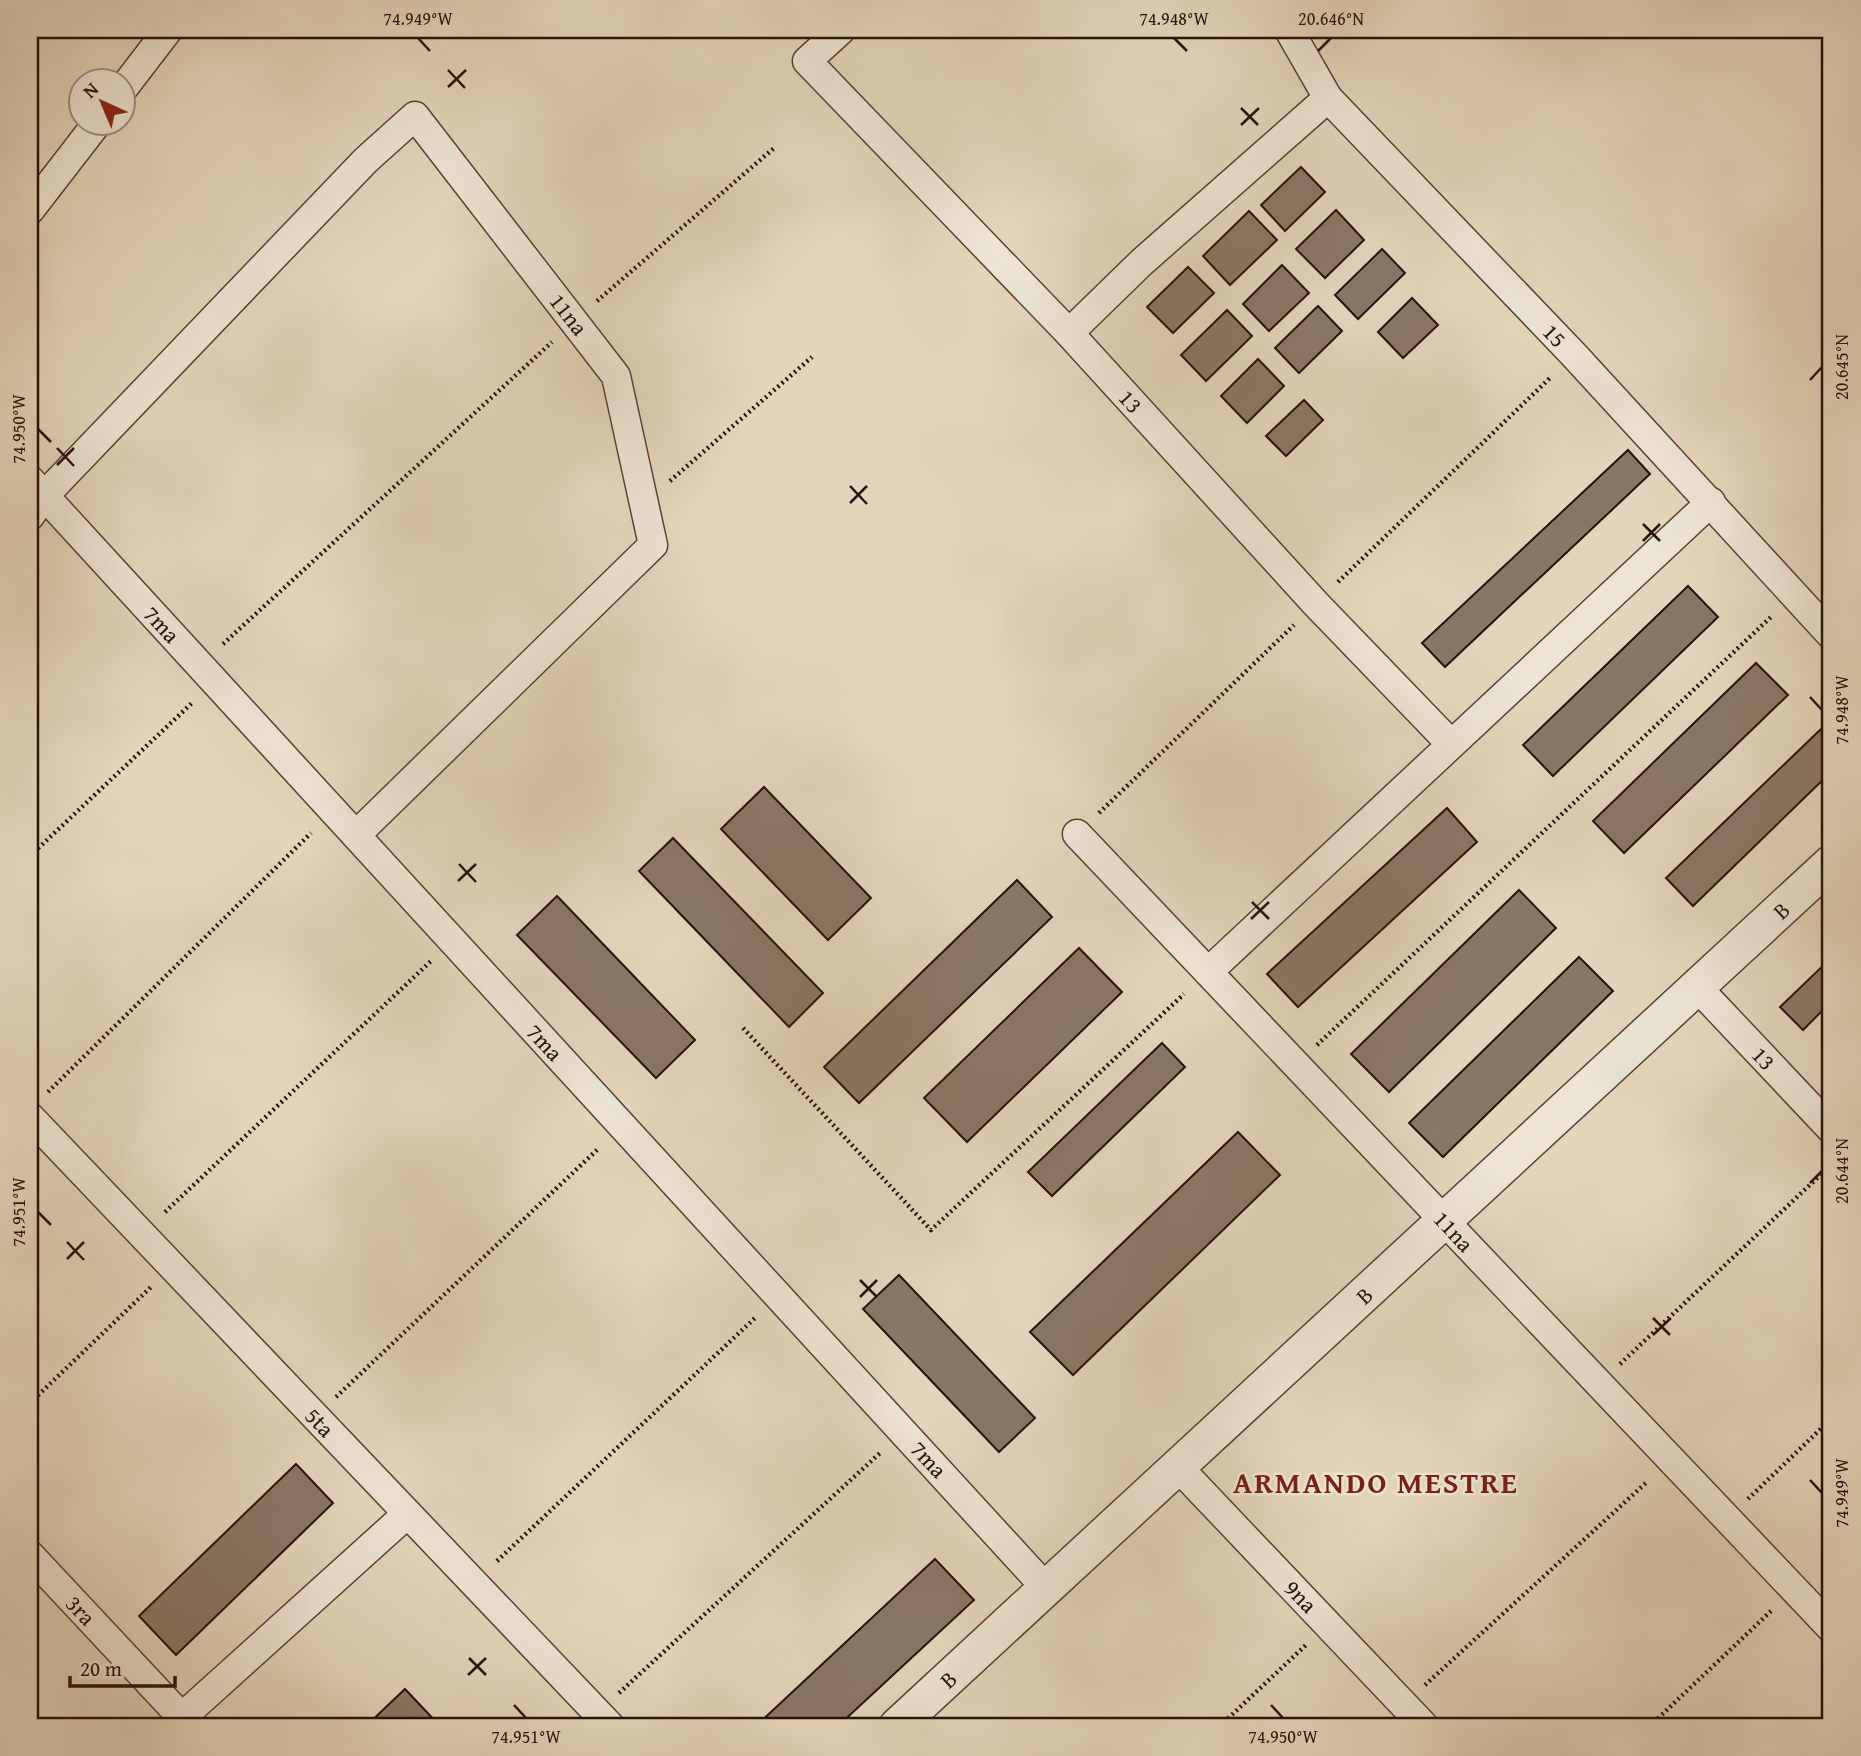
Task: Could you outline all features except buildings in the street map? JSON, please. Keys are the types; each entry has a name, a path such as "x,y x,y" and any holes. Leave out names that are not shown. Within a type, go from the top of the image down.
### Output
{"street":[{"path":"136,72 168,30"},
{"name":"13","path":"841,30 807,61 1069,333 1316,604 1451,744"},
{"name":"15","path":"1289,30 1328,98 1574,355 1831,635"},
{"path":"1069,333 1142,262 1328,98"},
{"name":"11na","path":"34,497 366,160 415,116 617,376 653,545 356,835"},
{"path":"30,209 87,136"},
{"name":"7ma","path":"34,497 207,674 1046,1588"},
{"path":"1208,972 1711,502"},
{"name":"11na","path":"1077,834 1831,1628"},
{"name":"B","path":"897,1726 1831,863"},
{"name":"13","path":"1697,987 1831,1129"},
{"name":"5ta","path":"35,1108 141,1234 604,1720"},
{"name":"9na","path":"1178,1467 1424,1726"},
{"path":"186,1722 407,1514"},
{"name":"3ra","path":"30,1555 186,1722"}],"path":[{"path":"30,856 207,674 574,321 774,148"},
{"path":"644,504 812,357"},
{"path":"1296,1065 1794,595"},
{"path":"35,1108 333,811"},
{"path":"141,1234 453,941"},
{"path":"743,1027 931,1230 1208,972"},
{"path":"316,1417 622,1126"},
{"path":"1599,1384 1831,1165"},
{"path":"30,1403 173,1266"},
{"path":"473,1583 778,1296"},
{"path":"1727,1518 1831,1419"},
{"path":"604,1720 903,1432"},
{"path":"1405,1706 1671,1459"},
{"path":"1650,1726 1794,1589"},
{"path":"1220,1726 1328,1624"}],"district":[{"name":"ARMANDO MESTRE","path":"1376,1482"}]}
